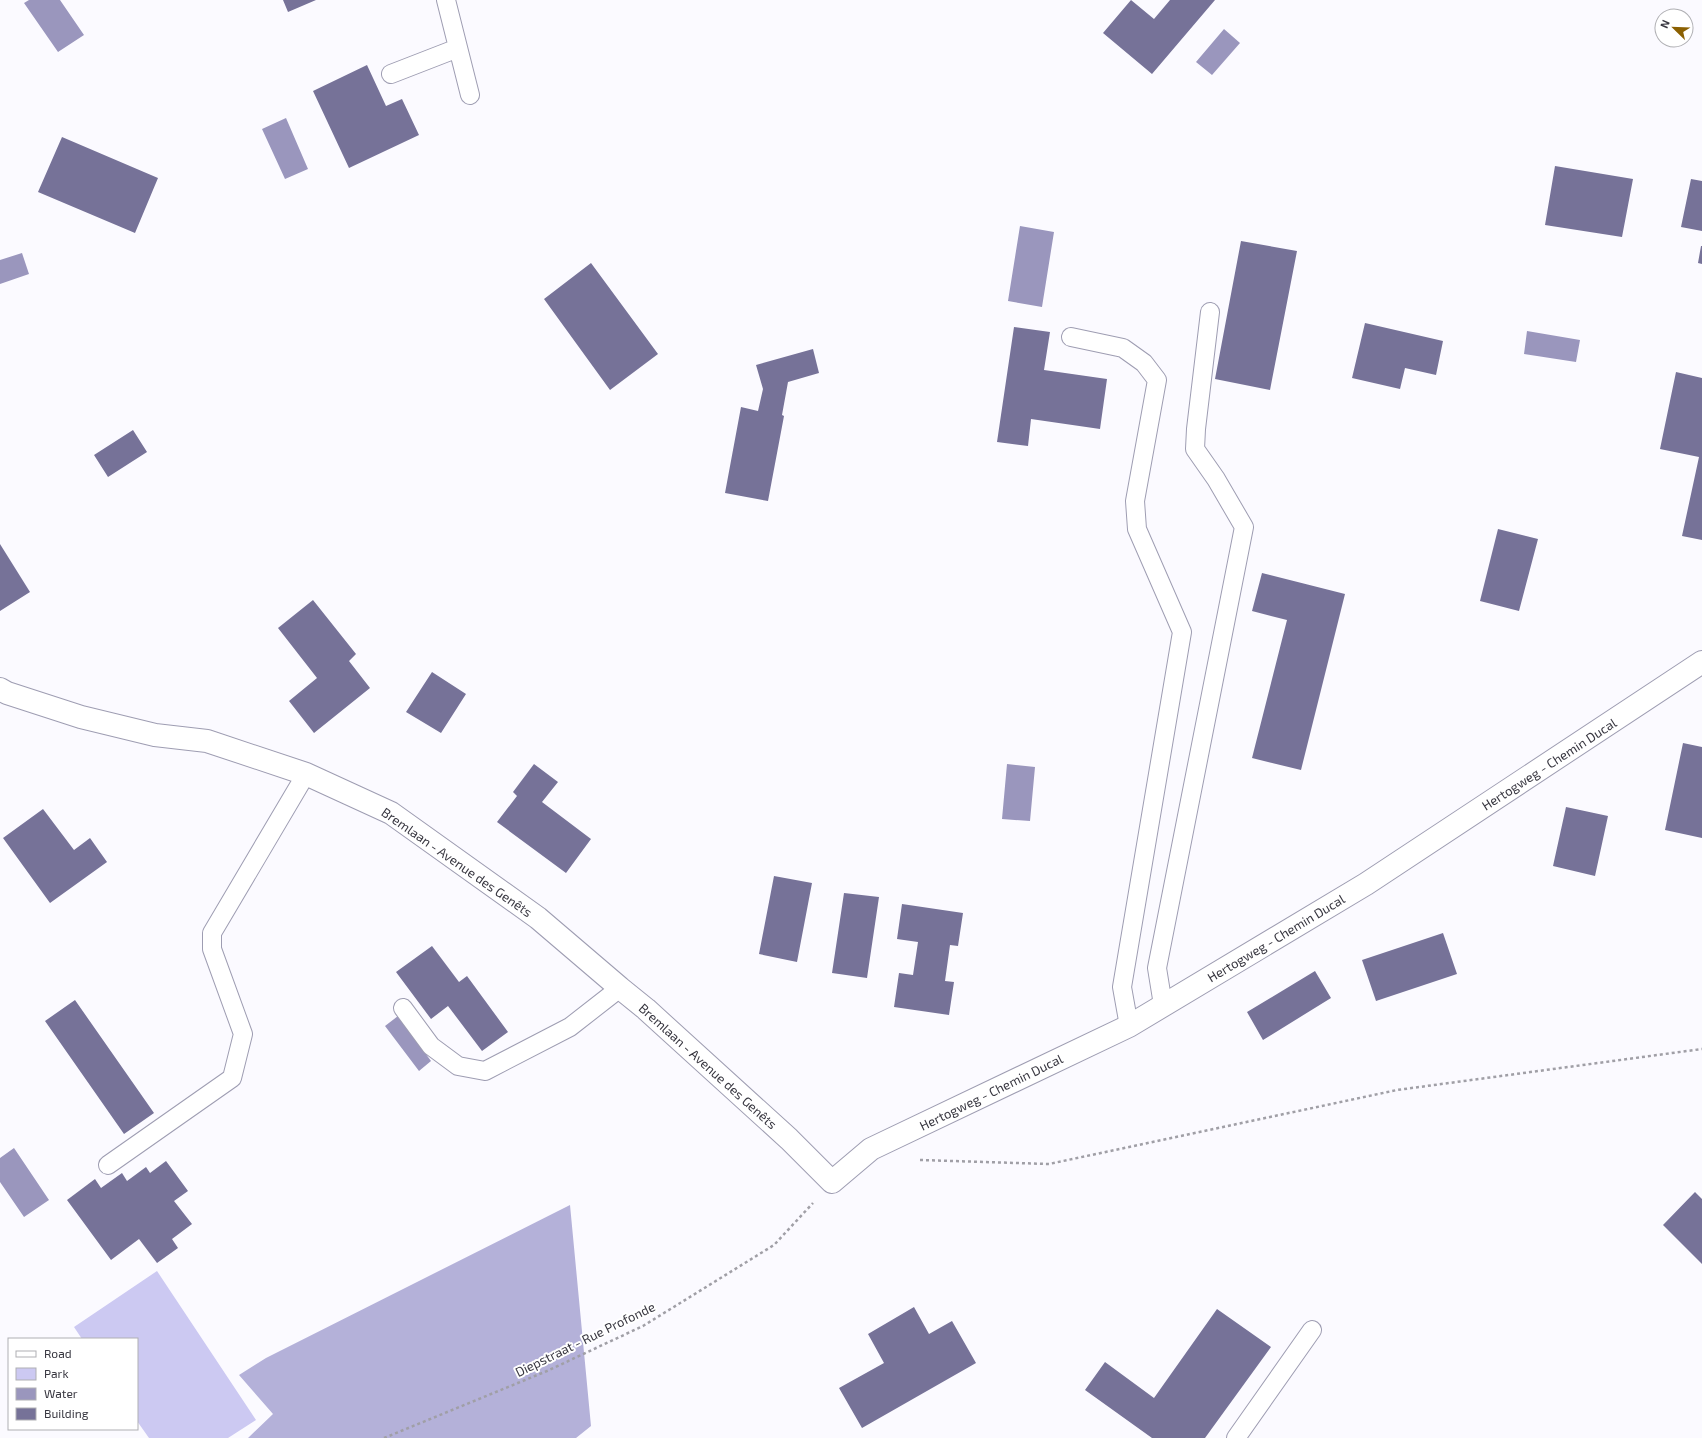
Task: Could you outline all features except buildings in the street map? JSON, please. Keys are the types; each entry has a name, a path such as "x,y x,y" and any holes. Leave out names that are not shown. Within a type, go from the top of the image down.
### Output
{"street":[{"name":"Hertogweg - Chemin Ducal","path":"832,1182 871,1149 1129,1026 1366,884 1702,662"},
{"name":"Bremlaan - Avenue des Genêts","path":"0,689 7,693 81,717 155,735 208,742 306,774 391,813 538,918 620,988 646,1008 789,1139 832,1182"}],"lane":[{"path":"446,0 470,95"},
{"path":"391,74 458,48"},
{"path":"1162,1006 1157,968 1244,527 1216,479 1195,449 1210,312"},
{"path":"1071,336 1123,348 1144,363 1157,380 1135,501 1137,529 1182,632 1122,987 1129,1026"},
{"path":"108,1165 232,1078 243,1034 212,949 212,933 306,774"},
{"path":"403,1008 431,1046 458,1066 485,1071 570,1027 620,988"},
{"path":"1236,1438 1312,1330"}],"path":[{"path":"915,1160 1049,1164 1397,1090 1702,1049"},
{"name":"Diepstraat - Rue Profonde","path":"384,1438 547,1371 643,1326 774,1245 832,1182"}],"green space":[{"path":"157,1271 256,1420 228,1438 149,1438 138,1422 138,1338 81,1338 74,1327"}],"shaded area":[{"path":"570,1205 591,1426 576,1438 248,1438 273,1414 239,1375 266,1358"}],"water":[{"path":"29,0 60,0 84,35 58,52 24,3"},
{"path":"1224,29 1240,43 1212,75 1196,62"},
{"path":"286,118 308,169 285,179 262,129"},
{"path":"1020,226 1054,232 1042,307 1008,301"},
{"path":"22,253 29,274 0,284 0,260"},
{"path":"1527,331 1580,340 1576,362 1524,354"},
{"path":"1007,764 1035,767 1030,821 1002,819"},
{"path":"398,1016 431,1061 419,1071 385,1026"},
{"path":"14,1148 49,1200 24,1217 0,1182 0,1158"}]}
